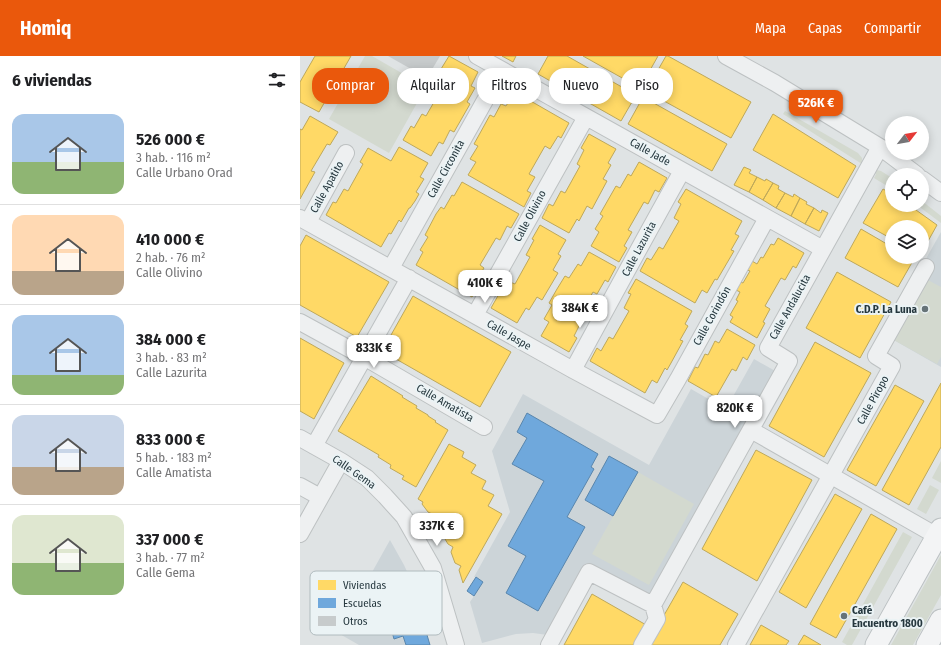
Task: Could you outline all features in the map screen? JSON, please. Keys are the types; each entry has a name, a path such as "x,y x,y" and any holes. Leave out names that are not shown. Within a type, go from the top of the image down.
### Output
{"main road":[{"path":"876,645 939,532"},
{"path":"927,645 941,620"}],"street":[{"name":"Calle Jade","path":"477,56 498,68"},
{"path":"726,56 775,83 880,147 908,168"},
{"name":"Calle Jade","path":"541,92 823,249"},
{"name":"Calle Circonita","path":"391,268 483,104"},
{"name":"Calle Olivino","path":"475,315 586,117"},
{"name":"Calle Andalucita","path":"653,605 789,361 768,348 880,147"},
{"name":"Calle Apatito","path":"304,220 346,153"},
{"name":"Calle Lazurita","path":"573,370 682,171"},
{"path":"929,184 941,193"},
{"name":"Calle Corindón","path":"657,415 767,218"},
{"name":"Calle Jaspe","path":"304,220 573,370 657,415"},
{"name":"Calle Piropo","path":"736,645 892,366 876,356 926,267"},
{"path":"314,446 409,278"},
{"name":"Calle Amatista","path":"300,322 364,357 484,427"},
{"path":"751,430 830,476 939,532"},
{"name":"Calle Gema","path":"300,438 341,461 367,478 404,516 434,571"},
{"path":"300,534 341,461"},
{"path":"300,486 320,497"},
{"path":"551,641 589,572 653,605 657,619 642,645"},
{"name":"Calle Gema","path":"442,598 456,645"}],"shaded area":[{"path":"365,56 372,56 397,70 397,104 416,104 389,153 329,119 338,104 389,104 389,68 358,68"},
{"path":"785,111 858,153 862,158 862,164 783,114"},
{"path":"877,170 885,174 885,185 874,178 876,174 873,172"},
{"path":"929,207 941,216 941,223 926,212 929,212"},
{"name":"C.D.P. La Luna","path":"941,232 941,367 892,339 923,264 929,264 929,253"},
{"name":"C.D.P. La Luna","path":"926,279 941,287 941,357 937,364 892,339"},
{"path":"754,359 777,372 651,599 588,564 548,635 533,633 516,634 482,643 470,602 474,596 476,577 474,577 510,512 492,451 523,394 649,465 691,389 726,409"},
{"path":"941,461 941,483 932,478"},
{"path":"638,472 694,504 649,585 592,554"},
{"path":"930,485 939,490 926,514 917,509"},
{"path":"903,532 912,537 852,645 847,645 842,642"},
{"path":"390,540 407,571 373,571"},
{"path":"941,555 941,595 913,645 891,645"},
{"path":"342,635 427,635 430,645 359,645"}],"building: Viviendas":[{"path":"315,56 351,56 344,68 312,68 312,104 324,104 319,112 300,102 300,82"},
{"path":"449,56 477,71 471,86 475,88 469,98 469,68 442,68"},
{"path":"502,56 516,56 513,62"},
{"path":"548,56 567,56 588,68 549,68 549,80 541,76 541,69"},
{"path":"583,56 658,56 651,68 621,68 621,77 613,73 613,68 604,68"},
{"path":"666,56 668,56 751,102 731,138 670,104 673,104 673,68 659,68"},
{"path":"613,82 621,87 621,104 631,104 621,121 591,104 613,104"},
{"path":"433,104 470,104 454,132 450,130 443,144 439,142 431,156 403,140 411,126 414,128 422,114 426,116"},
{"path":"501,104 506,106 507,104 536,104 569,123 561,138 558,136 550,149 545,146 529,174 535,177 527,191 531,193 524,207 468,175 476,162 470,159 478,146 474,144 490,115 494,117"},
{"path":"639,104 656,104 727,144 712,171 628,124"},
{"path":"773,114 856,166 838,198 753,150"},
{"path":"310,116 338,132 330,145 327,144 311,171 315,172 300,199 300,129 302,130"},
{"path":"589,134 616,149 608,163 611,165 603,179 607,181 592,209 587,206 579,221 577,219 569,233 542,218 549,204 553,206 561,191 565,193 580,166 577,164 584,150 581,148"},
{"path":"399,147 428,163 420,177 424,179 416,192 419,194 401,222 399,220 381,247 326,215 333,202 336,203 344,189 348,191 363,164 360,162 368,148 391,161"},
{"path":"639,162 667,178 659,192 655,190 648,204 644,202 628,230 632,232 624,246 627,248 619,262 591,246 599,232 595,229 603,216 600,214 616,186 620,188 628,174 631,176"},
{"path":"744,167 751,170 749,173 757,177 749,192 734,185"},
{"path":"757,177 765,181 766,179 773,183 763,200 749,192"},
{"path":"462,182 519,214 511,228 507,226 500,240 496,238 480,265 484,268 476,281 480,283 472,297 416,265 423,252 420,250 428,237 425,235 436,214 441,207 444,209"},
{"path":"773,183 779,186 778,189 785,193 776,208 763,200"},
{"path":"686,189 742,221 735,234 739,236 731,250 734,251 717,280 715,279 707,293 702,290 695,303 640,271 647,258 651,260 659,247 663,249 679,221 674,218 681,204 678,202"},
{"path":"883,189 885,190 885,212 919,212 937,225 929,239 929,220 885,220 885,235 863,223"},
{"path":"785,193 793,197 794,194 800,198 791,216 776,208"},
{"path":"800,198 807,202 806,204 814,208 805,224 791,216"},
{"path":"814,208 821,213 822,210 828,213 819,231 805,224"},
{"path":"540,225 566,240 558,254 561,256 553,270 558,273 542,300 537,297 529,310 526,308 517,323 491,308 499,294 502,295 510,282 515,284 530,257 526,255 534,240 532,239"},
{"path":"861,229 885,243 885,264 911,264 898,287 845,258"},
{"path":"306,235 389,282 357,337 300,305 300,246"},
{"path":"778,238 804,253 796,268 793,266 785,280 781,278 765,306 770,309 757,338 730,322 733,317 730,315 738,301 736,300 740,292 736,290 740,282 743,283 750,271 747,270 752,261 757,264 761,257 763,258 771,244 774,245"},
{"path":"589,252 616,267 608,282 605,280 597,294 593,292 577,320 581,322 574,336 577,338 569,352 541,336 549,322 544,319 552,305 549,303 565,276 569,278 578,264 581,266"},
{"path":"837,272 891,302 860,358 806,328"},
{"path":"636,279 692,311 685,324 688,326 680,340 683,341 667,370 665,368 657,383 652,380 645,393 590,361 597,348 601,351 609,337 613,339 629,311 624,308 631,294 628,293"},
{"path":"413,296 511,352 480,407 382,351"},
{"path":"727,329 755,345 747,360 743,357 736,371 732,369 716,397 688,381 695,367 698,368 705,354 708,355 715,341 719,343"},
{"path":"300,338 344,363 314,419 300,411"},
{"path":"815,342 871,373 824,457 769,426"},
{"path":"371,376 403,396 402,397 417,406 416,408 448,430 416,487 402,479 404,476 390,468 391,465 378,457 379,455 338,431"},
{"path":"941,383 941,447 909,505 882,490"},
{"path":"895,385 924,401 876,486 847,470"},
{"path":"449,444 464,452 462,457 476,465 471,473 486,481 482,489 494,495 488,506 502,514 463,583 459,570 461,566 455,563 451,552 453,547 448,544 442,534 444,530 439,527 433,518 434,515 428,512 422,504 423,502 418,499"},
{"path":"756,450 812,480 757,581 702,549"},
{"path":"835,494 862,509 806,608 779,592"},
{"path":"871,514 897,529 836,638 810,624"},
{"path":"683,582 738,614 720,645 647,645"},
{"path":"592,594 648,626 638,645 564,645"},
{"path":"761,625 789,641 786,645 750,645"},
{"path":"804,635 821,645 798,645"}],"building: Escuelas":[{"path":"527,413 598,454 591,467 594,469 567,517 585,527 538,611 506,593 526,556 508,546 544,481 512,464 527,438 517,432"},
{"path":"609,456 638,472 613,516 585,500"},
{"path":"476,577 483,582 474,596 467,591"},
{"path":"393,635 427,635 430,645 406,645 403,636 394,639"}],"building: Otros":[{"path":"388,56 440,56 433,68 409,68"}],"place":[{"name":"C.D.P. La Luna","path":"925,309"},
{"name":"Café Encuentro 1800","path":"844,616"}]}
